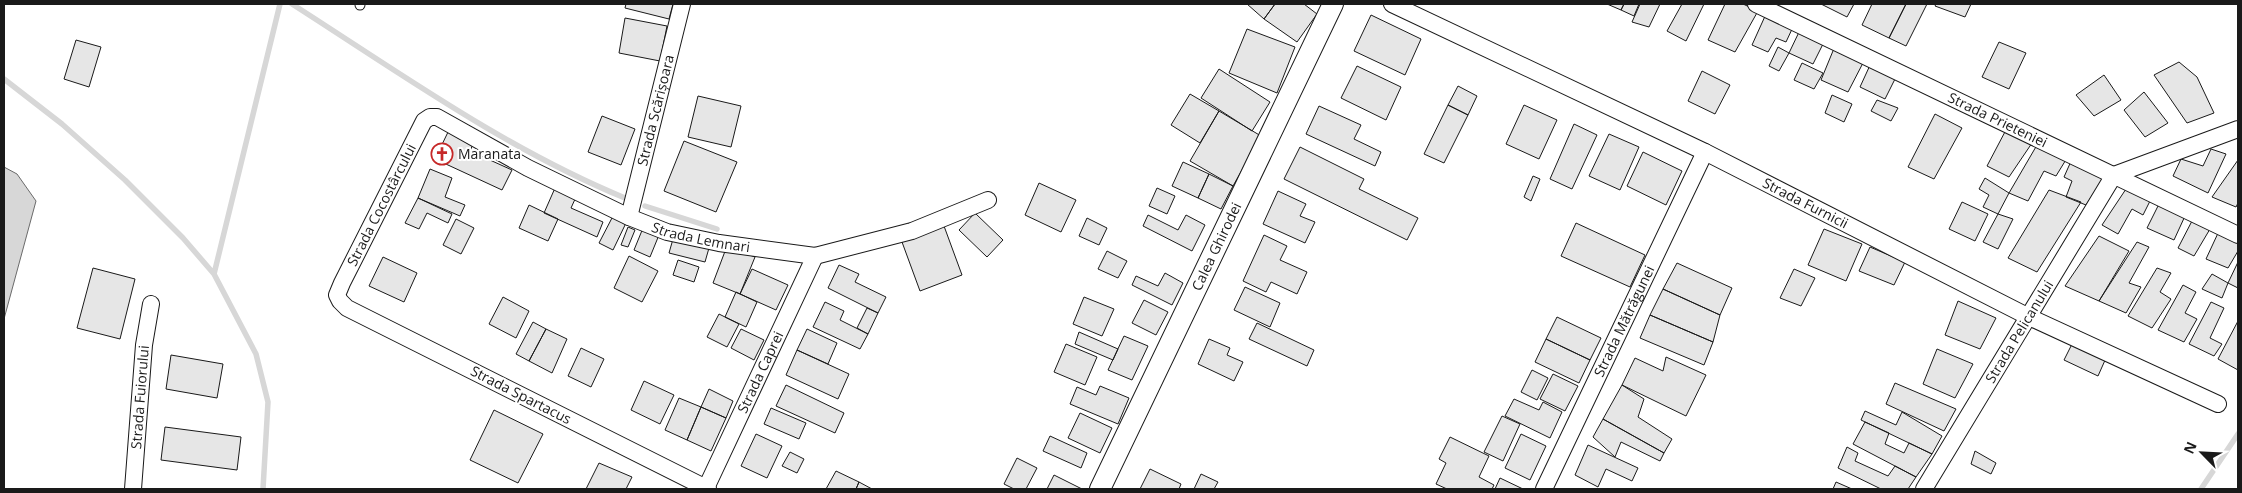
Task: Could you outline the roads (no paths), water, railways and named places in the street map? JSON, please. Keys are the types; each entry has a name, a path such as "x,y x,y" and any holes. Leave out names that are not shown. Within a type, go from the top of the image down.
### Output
{"street":[{"name":"Strada Scărișoara","path":"629,217 682,4"},
{"name":"Calea Ghirodei","path":"1100,489 1333,4"},
{"name":"Strada Furnicii","path":"1392,4 1705,152 2027,316 2218,404"},
{"name":"Strada Prieteniei","path":"1756,4 2238,235"},
{"name":"Strada Lemnari","path":"430,117 437,117 445,121 528,168 629,217 667,232 719,244 815,256 912,231 988,200"},
{"name":"Strada Cocostârcului","path":"337,295 420,127 430,117"},
{"path":"2114,175 2238,129"},
{"name":"Strada Mătrăgunei","path":"1544,489 1705,152"},
{"name":"Strada Pelicanului","path":"1924,489 2114,175"},
{"name":"Strada Caprei","path":"707,489 815,256"},
{"name":"Strada Spartacus","path":"337,295 347,308 707,489"},
{"name":"Strada Fuiorului","path":"133,489 144,345 151,304"}],"waterway":[{"path":"214,274 280,4"},
{"path":"292,4 413,83 496,133 538,157 625,198"},
{"path":"4,79 62,124 125,180 183,238 214,274 256,354 268,402 263,489"},
{"path":"645,206 717,229"},
{"path":"2201,489 2238,434"}],"place":[{"name":"Maranata","path":"442,154"}]}
